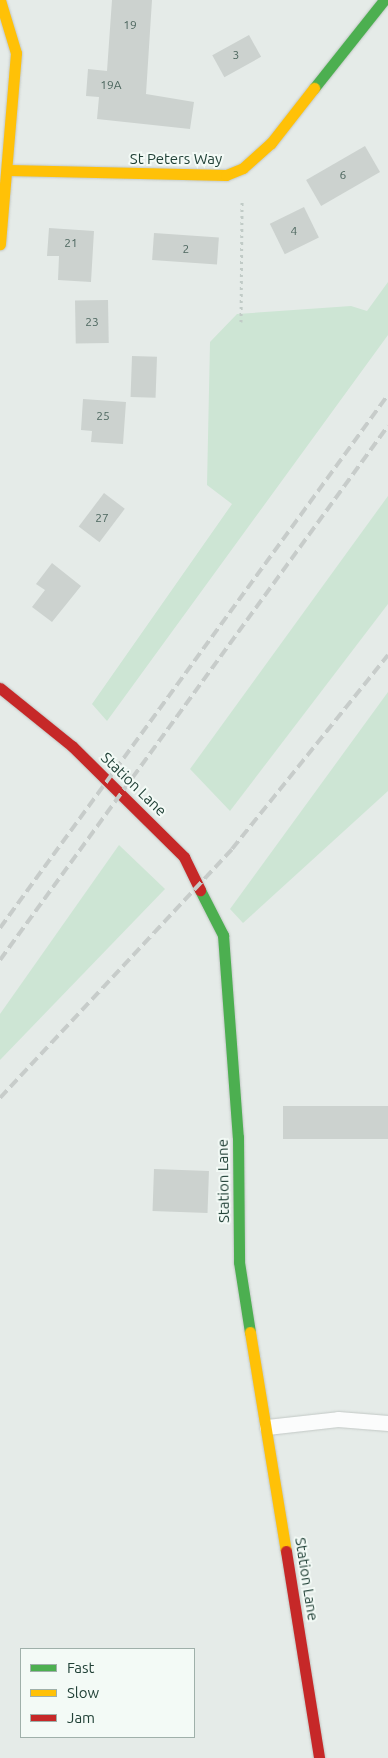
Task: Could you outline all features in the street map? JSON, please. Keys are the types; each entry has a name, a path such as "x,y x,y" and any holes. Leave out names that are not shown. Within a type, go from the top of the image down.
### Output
{"street":[{"path":"0,0 16,53 9,170 0,244"},
{"name":"St Peters Way","path":"9,170 217,175 243,168 271,143 384,0"},
{"name":"Station Lane","path":"0,688 72,746 184,858 223,935 238,1138 239,1262 319,1758"}],"lane":[{"path":"267,1427 338,1419 388,1423"}],"path":[{"path":"240,322 243,168"}],"green space":[{"path":"388,282 388,335 107,721 92,704 232,504 207,485 210,342 237,314 351,306 367,311"},
{"path":"388,496 388,604 230,811 190,769"},
{"path":"388,692 388,791 243,923 230,909"},
{"path":"119,845 165,889 0,1060 0,1014"}],"building":[{"path":"112,0 152,0 146,94 194,102 190,129 97,119 99,97 86,96 88,69 107,71"},
{"path":"249,35 261,57 224,77 212,55"},
{"path":"365,146 380,172 321,206 306,180"},
{"path":"304,207 319,238 285,254 270,224"},
{"path":"49,228 94,231 91,282 58,280 59,256 47,256"},
{"path":"154,233 219,238 217,264 152,260"},
{"path":"108,300 109,343 76,344 75,301"},
{"path":"132,356 157,357 156,398 131,397"},
{"path":"83,399 126,402 123,444 91,442 92,431 81,430"},
{"path":"104,493 125,509 99,542 79,527"},
{"path":"52,563 81,586 52,622 32,607 45,590 36,584"},
{"path":"283,1106 388,1106 388,1139 283,1139"},
{"path":"154,1169 209,1171 208,1213 153,1211"}],"railway":[{"path":"0,928 388,395"},
{"path":"0,960 388,426"},
{"path":"0,1098 232,849 388,655"}],"traffic: fast":[{"path":"314,88 384,0"},
{"path":"200,890 223,935 238,1137 239,1262 250,1332"}],"traffic: slow":[{"path":"0,0 16,53 0,244"},
{"path":"9,170 226,175 243,168 271,143 314,88"},
{"path":"250,1332 286,1551"}],"traffic: jam":[{"path":"0,688 72,746 184,857 200,890"},
{"path":"286,1551 319,1758"}]}
